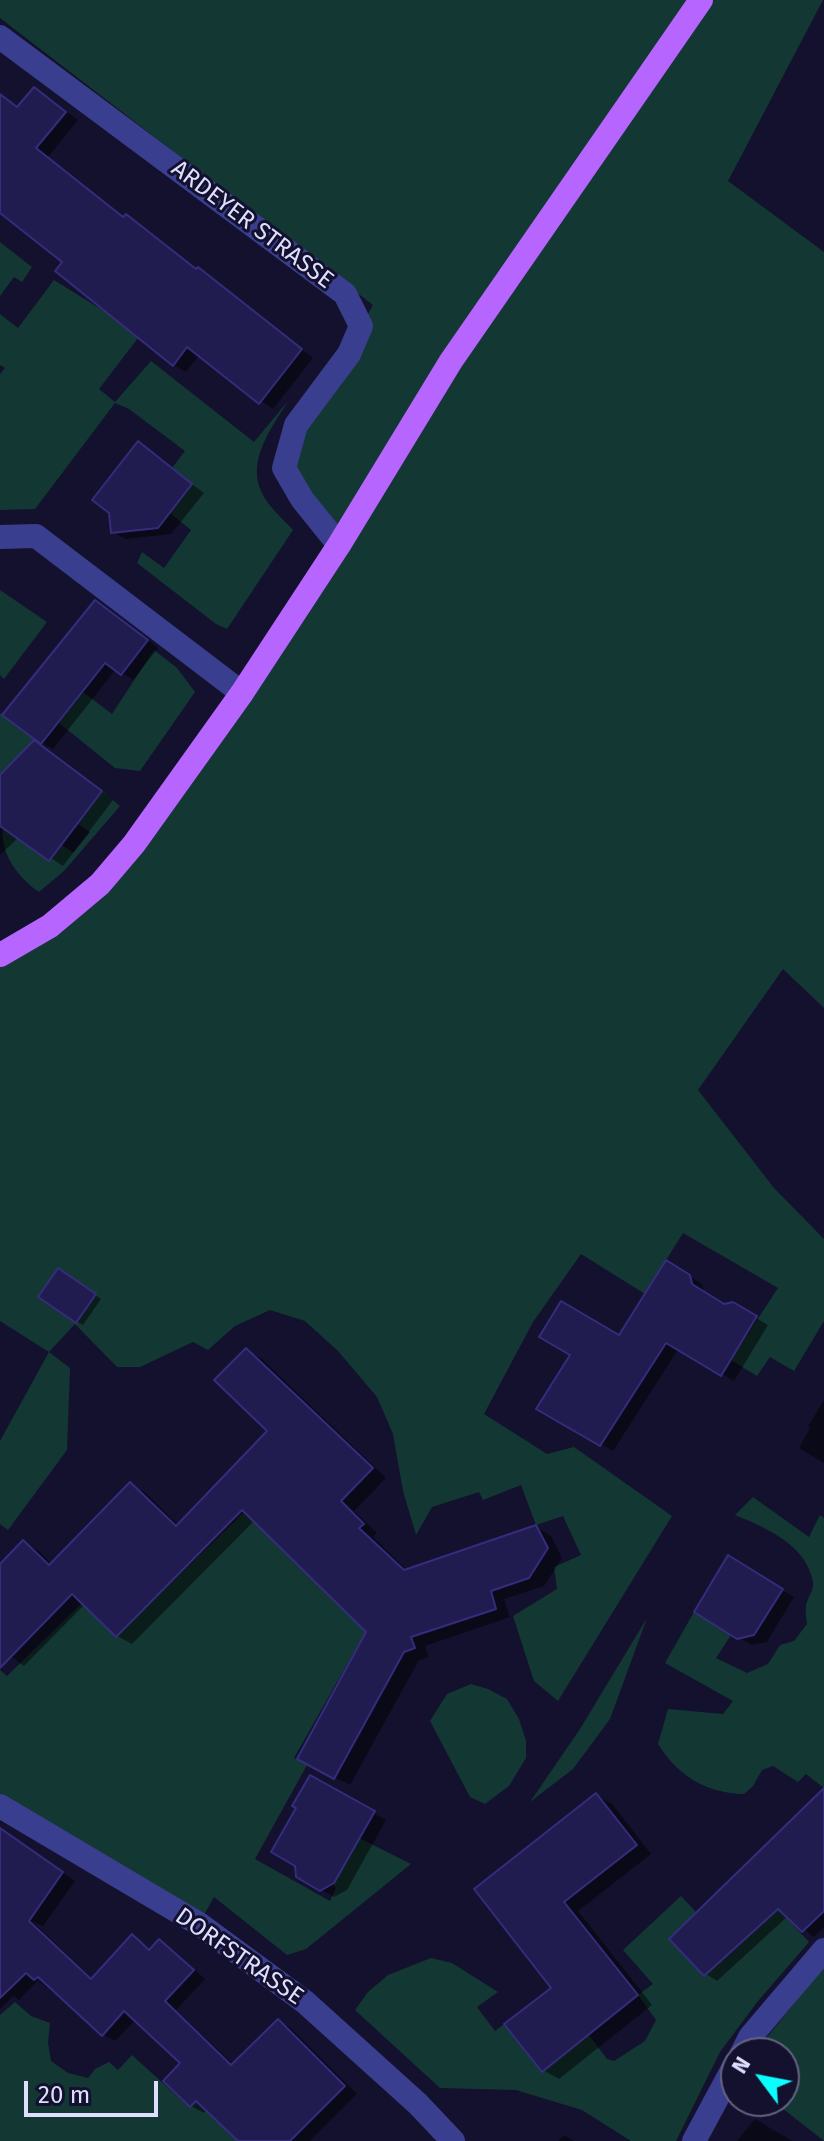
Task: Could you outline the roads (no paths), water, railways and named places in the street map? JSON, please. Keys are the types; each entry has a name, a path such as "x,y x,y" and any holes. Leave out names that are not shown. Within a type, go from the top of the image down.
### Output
{"main road":[{"path":"0,955 50,926 100,884 134,844 242,693 339,545 451,361 701,0"}],"street":[{"name":"ARDEYER STRASSE","path":"0,37 345,294 361,326 349,354 296,425 284,468 302,499 339,545"},
{"path":"0,537 36,536 242,693"},
{"name":"DORFSTRASSE","path":"0,1806 199,1924 305,2002 418,2104 453,2141"},
{"path":"750,2037 824,1950"},
{"path":"694,2141 720,2093"}]}
